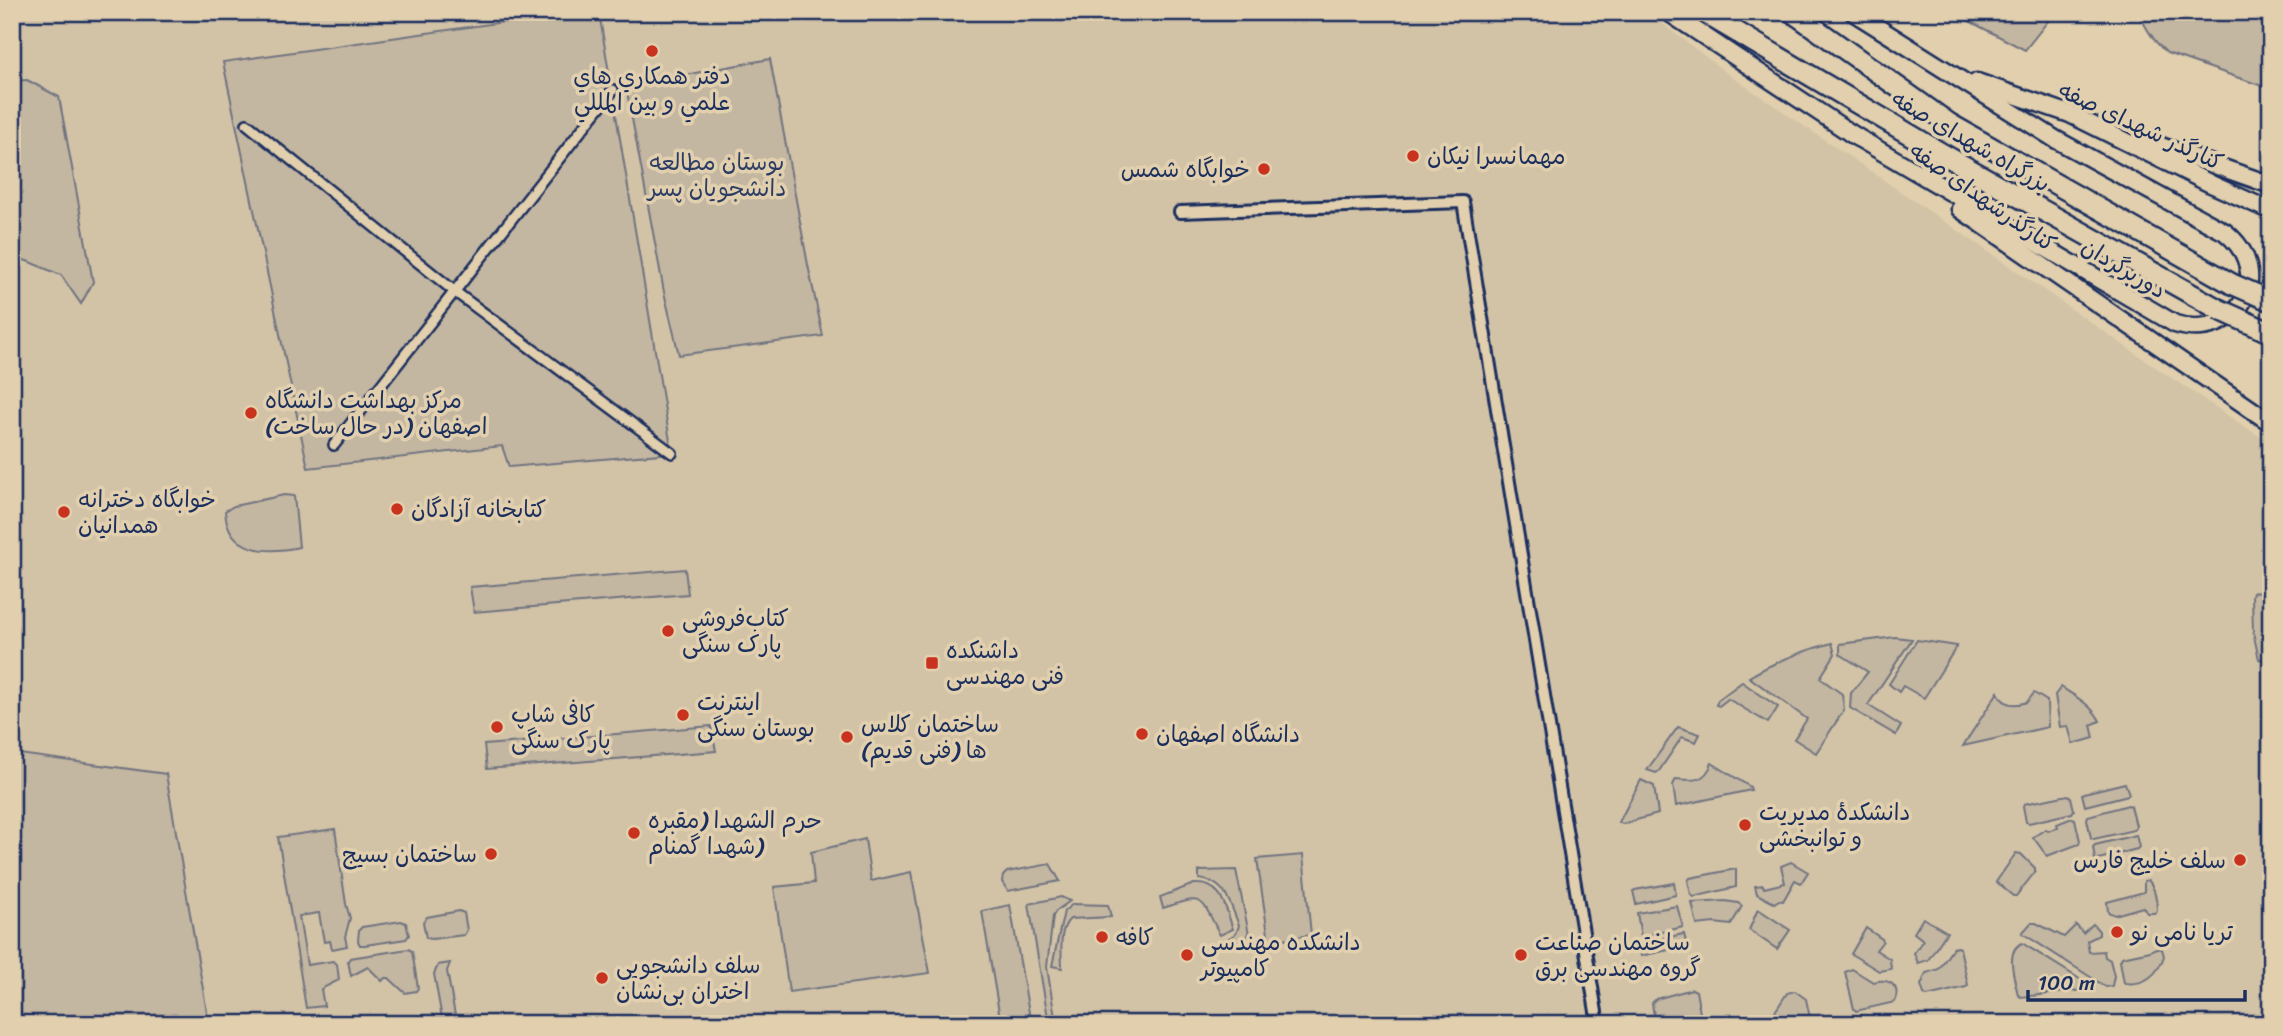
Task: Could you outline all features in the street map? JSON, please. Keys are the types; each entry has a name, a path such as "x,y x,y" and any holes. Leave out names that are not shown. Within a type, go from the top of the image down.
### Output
{"highway":[{"name":"بزرگراه شهدای صفه","path":"1703,12 1941,153 2218,309 2271,333"},
{"name":"بزرگراه شهدای صفه","path":"1792,12 1950,124 2232,284 2271,301"}],"main road":[{"name":"کنارگذرشهدای صفه","path":"1668,12 1850,133 2271,423"},
{"path":"1853,12 1951,74"},
{"name":"دوربرگردان","path":"1850,133 2175,324 2201,329 2226,320 2236,312 2248,289 2250,276 2243,251 2235,240 2055,139 1951,74"},
{"name":"کنارگذر شهدای صفه","path":"1951,74 2070,114 2271,211"},
{"path":"2070,114 2271,185"}],"street":[{"path":"334,445 613,90"},
{"path":"247,124 454,291 672,453"},
{"path":"1180,212 1463,202 1598,1024"}],"shaded area":[{"name":"دانشگاه اصفهان","path":"12,12 1647,12 1732,77 2271,444 2271,1024 12,1024"}],"green space":[{"path":"574,12 599,12 672,453 509,467 502,446 308,468 223,62"},
{"path":"1952,12 2055,12 2025,50"},
{"path":"2138,12 2271,12 2271,89 2167,53 2158,44"},
{"name":"بوستان مطالعه دانشجویان پسر","path":"770,59 823,336 679,355 664,292 626,86"},
{"path":"27,80 59,97 93,282 81,304 61,275 12,257 12,81"},
{"path":"284,495 294,496 299,547 262,550 241,543 233,535 225,511 234,506"},
{"path":"685,569 688,594 474,612 470,587"},
{"path":"2271,590 2271,661 2259,659 2253,632 2252,596 2253,592"},
{"path":"1895,637 1912,639 1868,705 1901,726 1896,735 1850,708 1851,693 1868,672 1840,654 1840,644"},
{"path":"1917,640 1957,646 1924,698 1903,686 1899,692 1889,684"},
{"path":"1832,643 1835,654 1820,678 1842,694 1844,710 1816,753 1794,739 1807,719 1749,677 1789,657"},
{"path":"1742,682 1778,707 1768,723 1728,699 1719,706 1716,705 1718,700"},
{"path":"2061,687 2097,715 2100,721 2091,725 2094,738 2073,744 2068,726 2060,727 2055,695"},
{"path":"1998,692 2003,700 2010,704 2027,702 2034,693 2047,701 2048,727 1963,746"},
{"path":"711,726 716,751 487,769 484,745"},
{"path":"1678,727 1700,734 1696,742 1682,737 1659,771 1656,773 1647,770"},
{"path":"12,753 166,774 209,1024 12,1024"},
{"path":"1712,763 1751,790 1676,806 1673,785 1676,779 1698,779 1706,774"},
{"path":"1641,780 1654,786 1658,814 1622,824 1619,822"},
{"path":"2125,783 2128,795 2085,806 2082,794"},
{"path":"2068,795 2074,810 2072,813 2026,822 2024,804"},
{"path":"2131,806 2136,826 2134,830 2091,838 2088,816"},
{"path":"2072,818 2075,819 2079,844 2047,856 2033,837"},
{"path":"335,829 350,918 345,937 347,946 332,949 330,941 324,942 319,913 299,916 307,965 333,961 337,964 339,980 321,989 324,1006 306,1008 278,837"},
{"path":"2136,835 2139,847 2137,849 2095,860 2095,845"},
{"path":"865,839 871,881 911,872 930,973 789,992 774,887 814,883 811,852"},
{"path":"2016,853 2021,854 2035,868 2035,872 2016,896 2013,896 1996,882"},
{"path":"1303,855 1311,935 1269,941 1257,859"},
{"path":"1791,862 1808,872 1801,883 1795,880 1783,901 1774,903 1757,894 1755,886 1763,885 1764,888 1785,883 1781,866"},
{"path":"1050,864 1060,881 1008,891 1002,882 1007,872"},
{"path":"1736,869 1736,887 1694,897 1691,895 1688,881 1690,878"},
{"path":"1236,870 1249,934 1243,943 1225,946 1222,941 1233,936 1239,925 1226,894 1216,884 1199,879 1199,871"},
{"path":"2148,880 2155,894 2155,913 2147,913 2143,907 2115,915 2108,912 2107,902 2144,892 2144,881"},
{"path":"1674,883 1676,895 1636,904 1633,891"},
{"path":"1194,884 1204,884 1217,892 1225,905 1233,929 1220,935 1205,906 1195,900 1163,908 1160,897"},
{"path":"1061,897 1070,901 1053,916 1047,967 1056,1024 1049,1024 1029,904"},
{"path":"1725,901 1742,906 1731,925 1697,925 1692,903"},
{"path":"1073,904 1108,905 1111,917 1070,919 1062,935 1062,968 1052,966 1064,911"},
{"path":"1010,905 1031,1024 1001,1024 982,911"},
{"path":"1677,906 1683,927 1641,937 1637,913"},
{"path":"1758,909 1790,930 1777,949 1749,930"},
{"path":"459,911 464,913 467,930 464,935 426,938 423,922 427,917"},
{"path":"1923,918 1947,932 1928,960 1918,963 1914,953 1923,940 1914,933"},
{"path":"401,921 406,923 409,935 406,939 360,945 359,930 362,927"},
{"path":"2031,923 2064,937 2076,925 2083,933 2093,924 2099,935 2087,941 2089,952 2104,951 2105,957 2110,960 2114,976 2112,986 2106,987 2022,933"},
{"path":"1866,928 1882,939 1876,950 1890,959 1891,969 1879,971 1851,954"},
{"path":"1684,934 1687,946 1641,956 1640,946 1643,942"},
{"path":"2022,943 2091,986 2091,989 2021,997 2018,995 2012,959 2013,952"},
{"path":"1958,947 1968,985 1927,996 1924,994 1921,985 1926,973 1939,969 1953,948"},
{"path":"2156,948 2162,949 2164,956 2154,974 2138,983 2124,983 2120,961 2122,957"},
{"path":"408,949 412,951 418,988 416,991 405,993 389,978 382,981 368,967 351,976 348,961 350,958"},
{"path":"450,963 447,971 456,1021 459,1024 443,1024 434,974 438,965"},
{"path":"1852,969 1873,982 1884,981 1892,984 1896,991 1895,1002 1856,1011 1845,972"},
{"path":"1692,989 1696,991 1702,1024 1655,1024 1652,1003 1656,999"},
{"path":"1795,991 1806,999 1810,1018 1808,1021 1767,1024 1787,993"}],"place":[{"name":"دفتر همکاري هاي علمي و بين المللي","path":"652,51"},
{"name":"مهمانسرا نیکان","path":"1413,156"},
{"name":"خوابگاه شمس","path":"1264,169"},
{"name":"مرکز بهداشت دانشگاه اصفهان (در حال ساخت)","path":"251,413"},
{"name":"کتابخانه آزادگان","path":"397,509"},
{"name":"خوابگاه دخترانه همدانیان","path":"64,512"},
{"name":"کتاب‌فروشی پارک سنگی","path":"668,631"},
{"name":"داشنکده فنی مهندسی","path":"932,663"},
{"name":"اینترنت بوستان سنگی","path":"683,715"},
{"name":"کافی شاپ پارک سنگی","path":"497,727"},
{"name":"دانشگاه اصفهان","path":"1142,734"},
{"name":"ساختمان کلاس ها (فنی قدیم)","path":"847,737"},
{"name":"دانشکدهٔ مدیریت و توانبخشی","path":"1745,825"},
{"name":"حرم الشهدا (مقبره شهدا گمنام)","path":"634,833"},
{"name":"ساختمان بسیج","path":"491,854"},
{"name":"سلف خلیج فارس","path":"2240,860"},
{"name":"تریا نامی نو","path":"2117,932"},
{"name":"کافه","path":"1102,937"},
{"name":"دانشکده مهندسی کامپیوتر","path":"1187,955"},
{"name":"ساختمان صناعت گروه مهندسی برق","path":"1521,955"},
{"name":"سلف دانشجویی اختران بی‌نشان","path":"602,978"}]}
